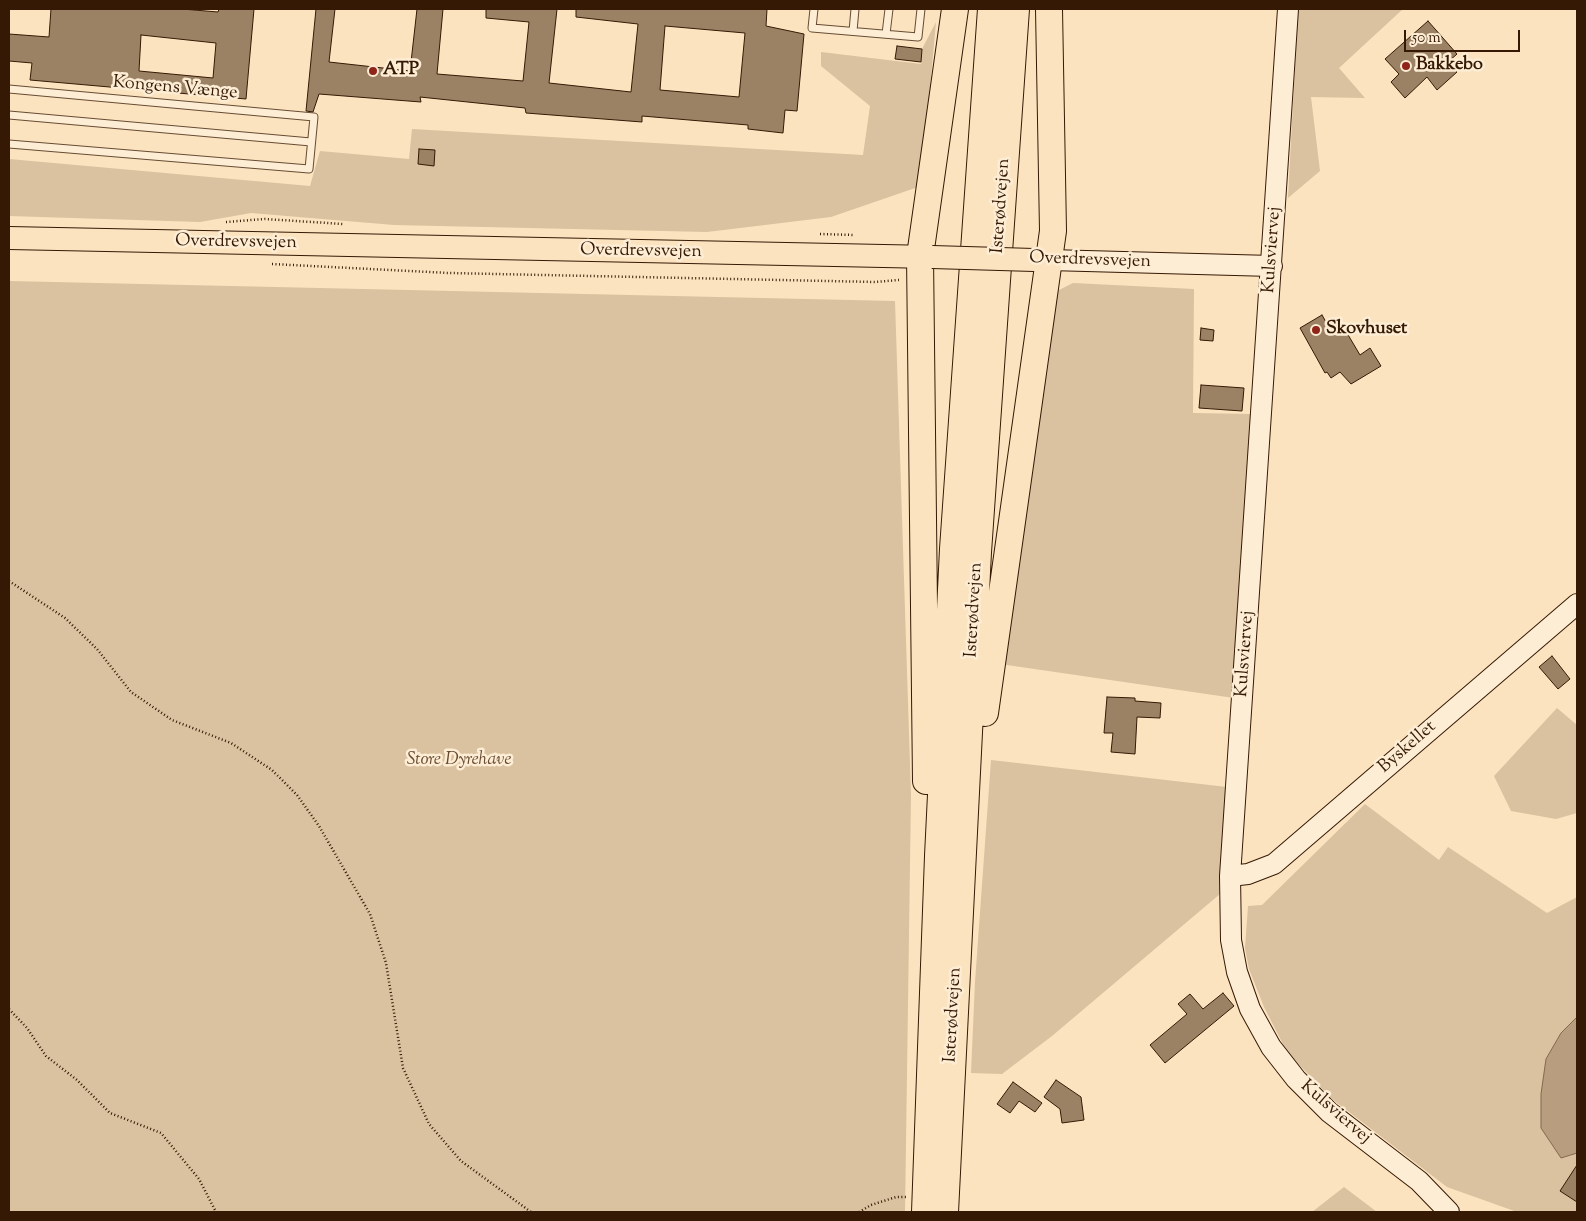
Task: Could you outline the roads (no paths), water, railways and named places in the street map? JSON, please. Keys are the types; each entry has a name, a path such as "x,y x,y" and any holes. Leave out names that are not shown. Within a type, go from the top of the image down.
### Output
{"highway":[{"path":"938,856 926,792 924,263 955,9"},
{"name":"Isterødvejen","path":"931,1207 938,856 953,549 991,9"},
{"name":"Isterødvejen","path":"931,1207 966,765 978,552 1016,9"},
{"path":"966,765 984,719 1042,260 1052,231 1049,9"}],"main road":[{"name":"Overdrevsvejen","path":"9,238 924,263 1042,260"}],"street":[{"name":"Kulsviervej","path":"1288,9 1230,876 1231,940 1237,972 1250,1009 1271,1047 1296,1079 1329,1112 1419,1181 1449,1212"},
{"name":"Overdrevsvejen","path":"1042,260 1272,266"},
{"name":"Byskellet","path":"1230,876 1248,874 1274,864 1577,604"}],"lane":[{"path":"814,9 812,28 918,37 920,9"},
{"path":"854,31 855,9"},
{"path":"886,34 888,9"},
{"name":"Kongens Vænge","path":"9,88 314,117 309,169 9,144"},
{"path":"9,115 311,142"}],"place":[{"name":"Bakkebo","path":"1406,66"},
{"name":"ATP","path":"373,71"},
{"name":"Skovhuset","path":"1316,330"}],"park label":[{"name":"Store Dyrehave","path":"459,761"}]}
